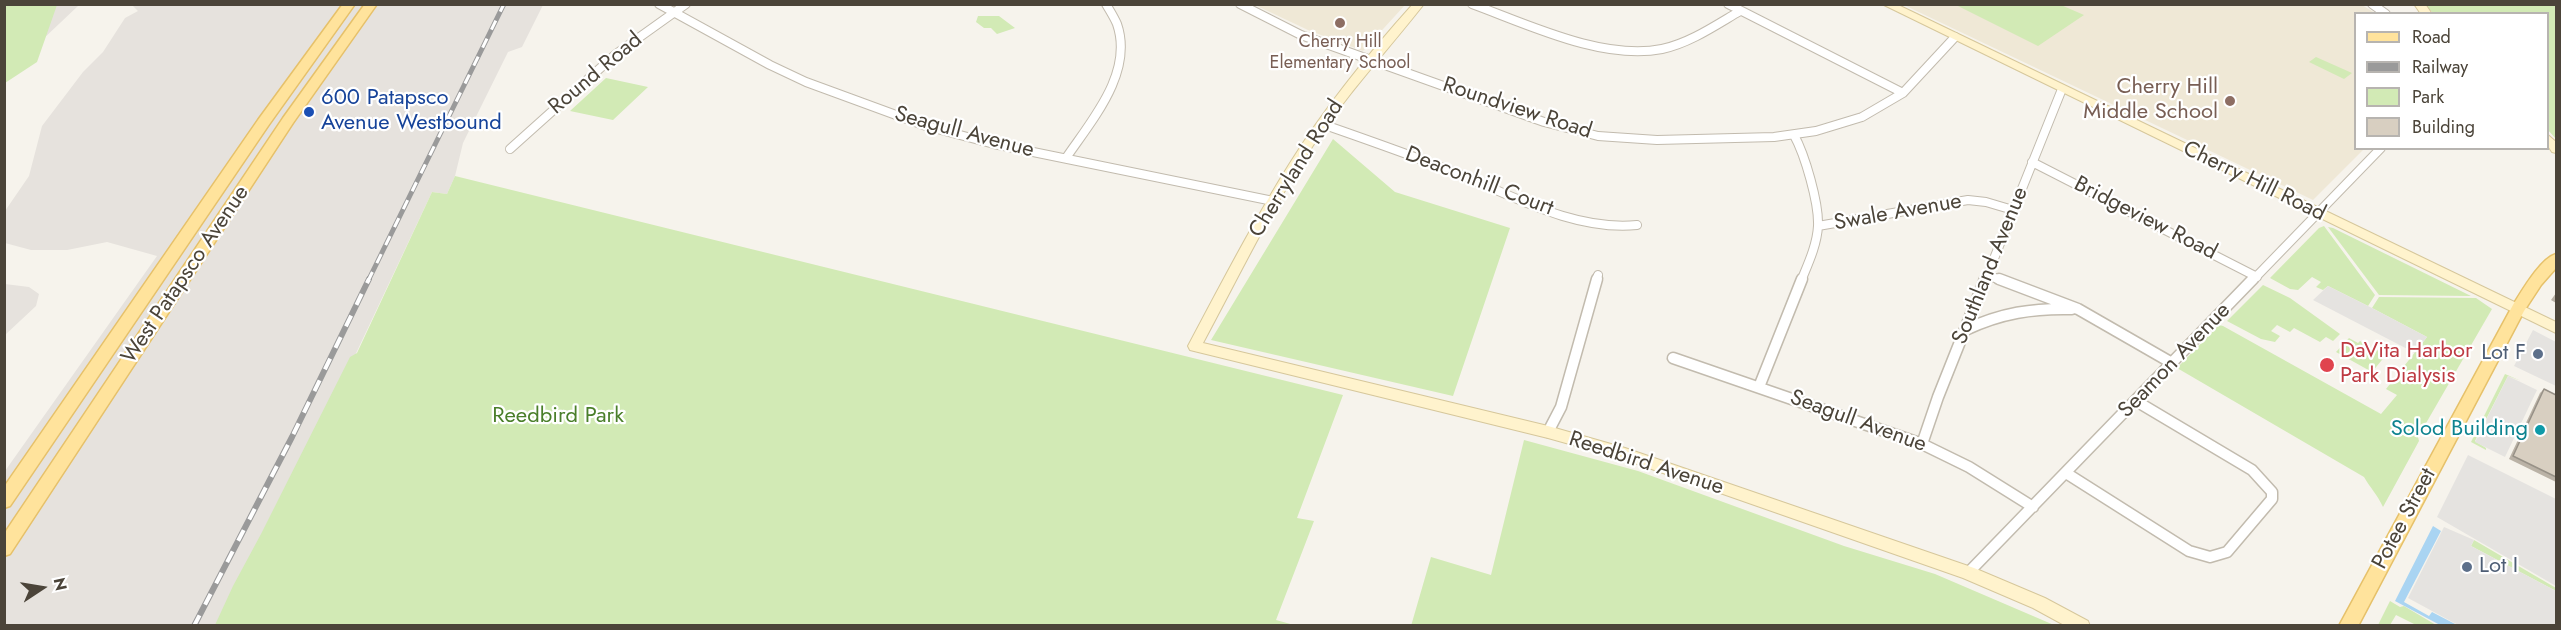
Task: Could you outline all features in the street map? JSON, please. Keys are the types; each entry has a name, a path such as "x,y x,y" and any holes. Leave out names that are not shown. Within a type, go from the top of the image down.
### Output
{"main road":[{"name":"West Patapsco Avenue","path":"4,501 319,43 349,4"},
{"name":"West Patapsco Avenue","path":"4,549 288,121 371,4"},
{"name":"Potee Street","path":"2348,626 2518,309 2536,281 2556,260"}],"street":[{"name":"Seagull Avenue","path":"659,4 770,65 843,97 959,136 1273,201"},
{"name":"Round Road","path":"510,149 602,65 686,4"},
{"path":"1066,158 1107,96 1119,70 1122,49 1120,36 1116,22 1106,4"},
{"name":"Roundview Road","path":"1240,4 1301,34 1544,122 1598,136 1657,140 1746,139 1794,135 1862,117 1903,93 1955,38"},
{"name":"Cherryland Road","path":"1195,346 1273,201 1322,124 1370,60 1419,4"},
{"path":"1472,4 1611,50 1644,52 1661,50 1687,41 1740,11"},
{"path":"1728,4 1903,93"},
{"name":"Cherry Hill Road","path":"1887,4 2556,328"},
{"name":"Southland Avenue","path":"1922,444 1965,330 2062,89"},
{"name":"Deaconhill Court","path":"1322,124 1570,217 1620,228 1637,225"},
{"path":"1759,387 1811,256 1818,226 1811,184 1801,148 1794,135"},
{"name":"Seamon Avenue","path":"1968,573 2379,150"},
{"name":"Bridgeview Road","path":"2032,162 2257,277"},
{"name":"Swale Avenue","path":"1818,226 1930,208 1955,201 1997,202 2013,210"},
{"path":"1548,432 1562,406 1598,275"},
{"path":"1987,275 2078,309 2172,363"},
{"path":"1965,330 1992,316 2009,311 2030,308 2078,309"},
{"name":"Reedbird Avenue","path":"1195,346 1548,432 1625,454 1968,573 2039,603 2082,626"},
{"name":"Seagull Avenue","path":"1673,358 1922,444 1969,467 2033,507"},
{"path":"2066,473 2189,551 2210,557 2227,552 2272,499 2272,492 2252,470 2136,401"}],"shaded area":[{"path":"23,5 90,5 78,6 5,75 4,49"},
{"path":"132,5 543,5 522,47 508,52 463,143 455,176 447,194 432,192 228,625 5,626 5,471 157,256 107,242 67,250 31,250 5,243 5,211 29,176 42,126 83,72 103,52 125,18 138,11"},
{"name":"Cherry Hill Elementary School","path":"1255,5 1405,5 1363,51 1308,30"},
{"name":"Cherry Hill Middle School","path":"1904,5 2362,5 2373,12 2354,12 2354,150 2363,150 2313,200"},
{"path":"5,284 29,287 39,294 36,306 5,335"},
{"path":"2328,286 2427,337 2415,353 2313,300"},
{"name":"Lot F","path":"2533,330 2556,342 2556,386 2514,366"},
{"path":"2508,376 2537,390 2505,457 2475,442"},
{"path":"2468,455 2556,499 2556,586 2437,517"},
{"name":"Lot I","path":"2444,527 2474,540 2471,546 2556,591 2556,625 2458,625 2408,598"}],"green space":[{"path":"5,4 57,5 37,62 5,83"},
{"path":"1956,5 2061,5 2084,15 2038,46"},
{"path":"2425,5 2556,5 2556,139 2549,131 2549,12 2432,12"},
{"path":"978,16 999,16 1015,28 997,34 991,28 984,28 976,22"},
{"path":"2316,57 2352,73 2344,79 2309,62"},
{"path":"606,78 648,87 613,120 570,111"},
{"path":"1333,139 1395,192 1510,228 1453,396 1211,340"},
{"name":"Reedbird Park","path":"455,176 1343,395 1297,518 1314,521 1276,620 1294,625 215,625 350,357 357,353 432,192 447,194"},
{"path":"2324,226 2375,295 2368,306 2328,286 2323,290 2316,287 2321,282 2312,277 2298,290 2290,289 2270,278 2319,228"},
{"path":"2328,227 2333,228 2471,296 2379,295"},
{"path":"2263,285 2290,298 2340,334 2333,341 2326,337 2320,342 2294,328 2290,332 2277,325 2271,331 2280,336 2275,342 2261,339 2227,321"},
{"path":"2379,297 2476,298 2492,309 2418,437 2419,441 2383,507 2364,477 2177,368 2219,325 2381,414 2397,395 2386,389 2427,337 2372,308"},
{"path":"2349,338 2358,343 2360,341 2386,355 2372,372 2336,352"},
{"path":"2505,374 2521,381 2508,376 2475,441 2486,450 2471,442"},
{"path":"1524,440 1638,471 1844,546 1935,574 2054,625 1411,626 1431,557 1491,575"},
{"path":"2474,540 2556,588 2556,591 2471,546"},
{"path":"2390,601 2400,607 2404,606 2436,625 2416,625 2396,615 2390,625 2378,625"}],"water":[{"path":"2433,526 2441,531 2404,602 2429,616 2432,612 2457,625 2440,625 2395,601"}],"building":[{"name":"Solod Building","path":"2544,389 2556,395 2556,477 2513,456"}],"railway":[{"path":"368,281 504,4"},
{"path":"194,626 292,437 369,279"}],"place":[{"name":"Cherry Hill Elementary School","path":"1340,23"},
{"name":"Cherry Hill Middle School","path":"2230,101"},
{"name":"600 Patapsco Avenue Westbound","path":"309,112"},
{"name":"Lot F","path":"2538,354"},
{"name":"DaVita Harbor Park Dialysis","path":"2327,365"},
{"name":"Solod Building","path":"2540,430"},
{"name":"Lot I","path":"2467,567"}]}
